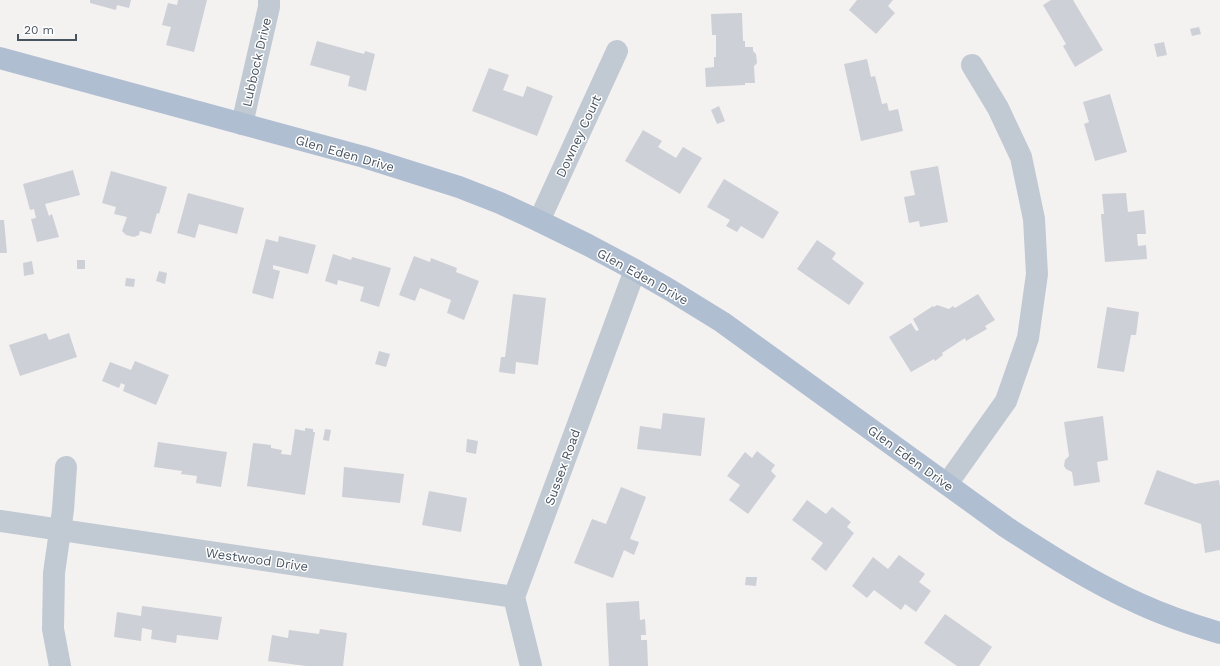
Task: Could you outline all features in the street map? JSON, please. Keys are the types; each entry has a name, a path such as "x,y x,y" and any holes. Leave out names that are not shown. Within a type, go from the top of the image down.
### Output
{"main road":[{"name":"Glen Eden Drive","path":"0,58 364,157 459,187 500,203 539,221 635,270 722,322 1006,527 1055,558 1096,582 1141,605 1185,622 1220,633"}],"street":[{"name":"Lubbock Drive","path":"242,124 269,7 269,0"},
{"name":"Downey Court","path":"539,221 616,51"},
{"path":"947,484 1006,401 1028,338 1037,274 1034,219 1021,157 998,108 972,65"},
{"name":"Sussex Road","path":"514,597 635,270"},
{"path":"60,666 53,629 54,573 63,510 66,467"},
{"name":"Westwood Drive","path":"0,521 514,597"},
{"path":"514,597 531,666"}],"building":[{"path":"90,0 131,0 129,8 117,5 116,10 90,3"},
{"path":"178,0 207,0 194,52 166,45 171,27 162,25 168,3 177,5"},
{"path":"857,0 893,0 888,6 895,13 876,34 849,10"},
{"path":"1051,0 1073,0 1103,50 1075,67 1063,46 1066,44 1043,5"},
{"path":"742,13 743,41 745,41 745,47 753,47 753,51 756,54 757,63 754,66 755,83 706,87 705,68 714,67 714,57 716,57 716,35 712,35 711,14"},
{"path":"1199,27 1201,34 1192,36 1190,29"},
{"path":"317,41 364,54 365,51 375,54 366,91 348,86 350,76 310,65"},
{"path":"1164,42 1167,55 1157,57 1154,44"},
{"path":"867,59 871,77 875,76 882,104 887,103 889,111 898,109 903,131 861,141 844,64"},
{"path":"489,68 509,75 503,90 523,97 527,86 553,96 537,136 472,111"},
{"path":"1110,94 1127,152 1095,161 1084,124 1089,122 1083,102"},
{"path":"719,106 725,121 717,124 711,110"},
{"path":"643,130 662,141 658,147 676,158 683,147 702,158 680,194 625,161"},
{"path":"938,166 948,222 920,227 919,221 909,223 904,197 915,195 910,171"},
{"path":"73,170 80,195 45,204 49,216 52,214 59,237 37,242 31,219 36,218 34,209 30,210 23,184"},
{"path":"111,171 167,187 151,234 140,231 139,235 134,237 126,235 122,231 127,217 114,214 116,207 102,203"},
{"path":"724,179 779,212 763,239 741,226 737,232 726,226 730,220 707,207"},
{"path":"188,193 244,208 237,234 199,224 195,238 177,233"},
{"path":"1126,193 1128,212 1144,210 1146,234 1137,234 1138,246 1146,245 1147,259 1105,262 1101,214 1104,214 1102,194"},
{"path":"0,220 4,220 7,253 0,253"},
{"path":"279,236 316,245 308,274 273,265 273,269 280,271 273,299 252,293 266,239 278,242"},
{"path":"817,240 836,253 832,259 864,283 849,305 797,269"},
{"path":"333,254 351,260 352,257 391,268 379,307 360,301 364,287 338,280 337,285 325,281"},
{"path":"414,256 430,262 431,258 457,268 456,272 479,281 464,320 447,313 451,300 420,288 415,301 399,295"},
{"path":"77,260 85,260 85,269 77,269"},
{"path":"32,261 34,274 24,276 23,263"},
{"path":"159,271 167,273 165,284 156,281"},
{"path":"126,278 135,279 134,287 125,286"},
{"path":"513,294 546,298 538,365 516,362 515,374 499,372 501,357 505,357"},
{"path":"978,294 995,320 985,326 987,329 966,341 965,338 942,353 943,355 935,361 934,359 911,372 889,337 911,323 916,331 919,330 913,319 933,306 934,307 937,305 949,309 953,306 955,308"},
{"path":"1107,307 1139,312 1136,335 1131,335 1124,372 1097,368"},
{"path":"46,333 49,340 69,333 77,357 20,376 9,345"},
{"path":"379,351 390,354 386,367 375,364"},
{"path":"135,361 169,375 156,405 123,391 125,385 121,383 119,388 102,381 110,362 131,370"},
{"path":"663,413 705,418 701,456 637,449 640,426 661,429"},
{"path":"1103,416 1108,460 1097,462 1100,482 1074,486 1072,472 1064,466 1065,460 1069,456 1064,422"},
{"path":"305,428 313,429 313,432 315,432 305,495 247,486 253,443 271,445 271,448 282,450 281,454 291,455 295,429 305,431"},
{"path":"325,429 331,430 329,441 323,440"},
{"path":"467,439 478,441 476,454 466,452"},
{"path":"158,442 227,452 221,487 196,483 197,476 181,474 182,471 154,467"},
{"path":"757,451 775,465 771,471 776,476 748,514 729,500 740,485 727,476 745,452 752,458"},
{"path":"344,467 404,474 400,503 342,497"},
{"path":"1157,470 1195,484 1219,480 1220,550 1205,553 1201,524 1144,504"},
{"path":"621,487 646,497 630,539 639,542 634,555 624,550 613,578 574,563 592,519 606,524"},
{"path":"429,491 467,498 461,532 422,525"},
{"path":"807,500 826,514 832,507 851,522 847,527 854,533 826,571 811,559 823,543 792,520"},
{"path":"899,555 925,574 919,582 931,591 916,612 905,604 901,610 874,590 867,598 852,586 873,557 888,569"},
{"path":"746,577 757,577 756,586 745,585"},
{"path":"639,601 640,620 645,619 646,635 641,635 641,640 647,640 648,666 609,666 606,603"},
{"path":"142,606 222,617 218,640 177,635 176,643 151,639 152,630 142,628 141,641 114,637 117,612 141,616"},
{"path":"945,614 992,647 979,666 957,666 924,643"},
{"path":"320,629 347,633 343,666 306,666 268,661 272,635 288,638 289,630 319,634"}]}
